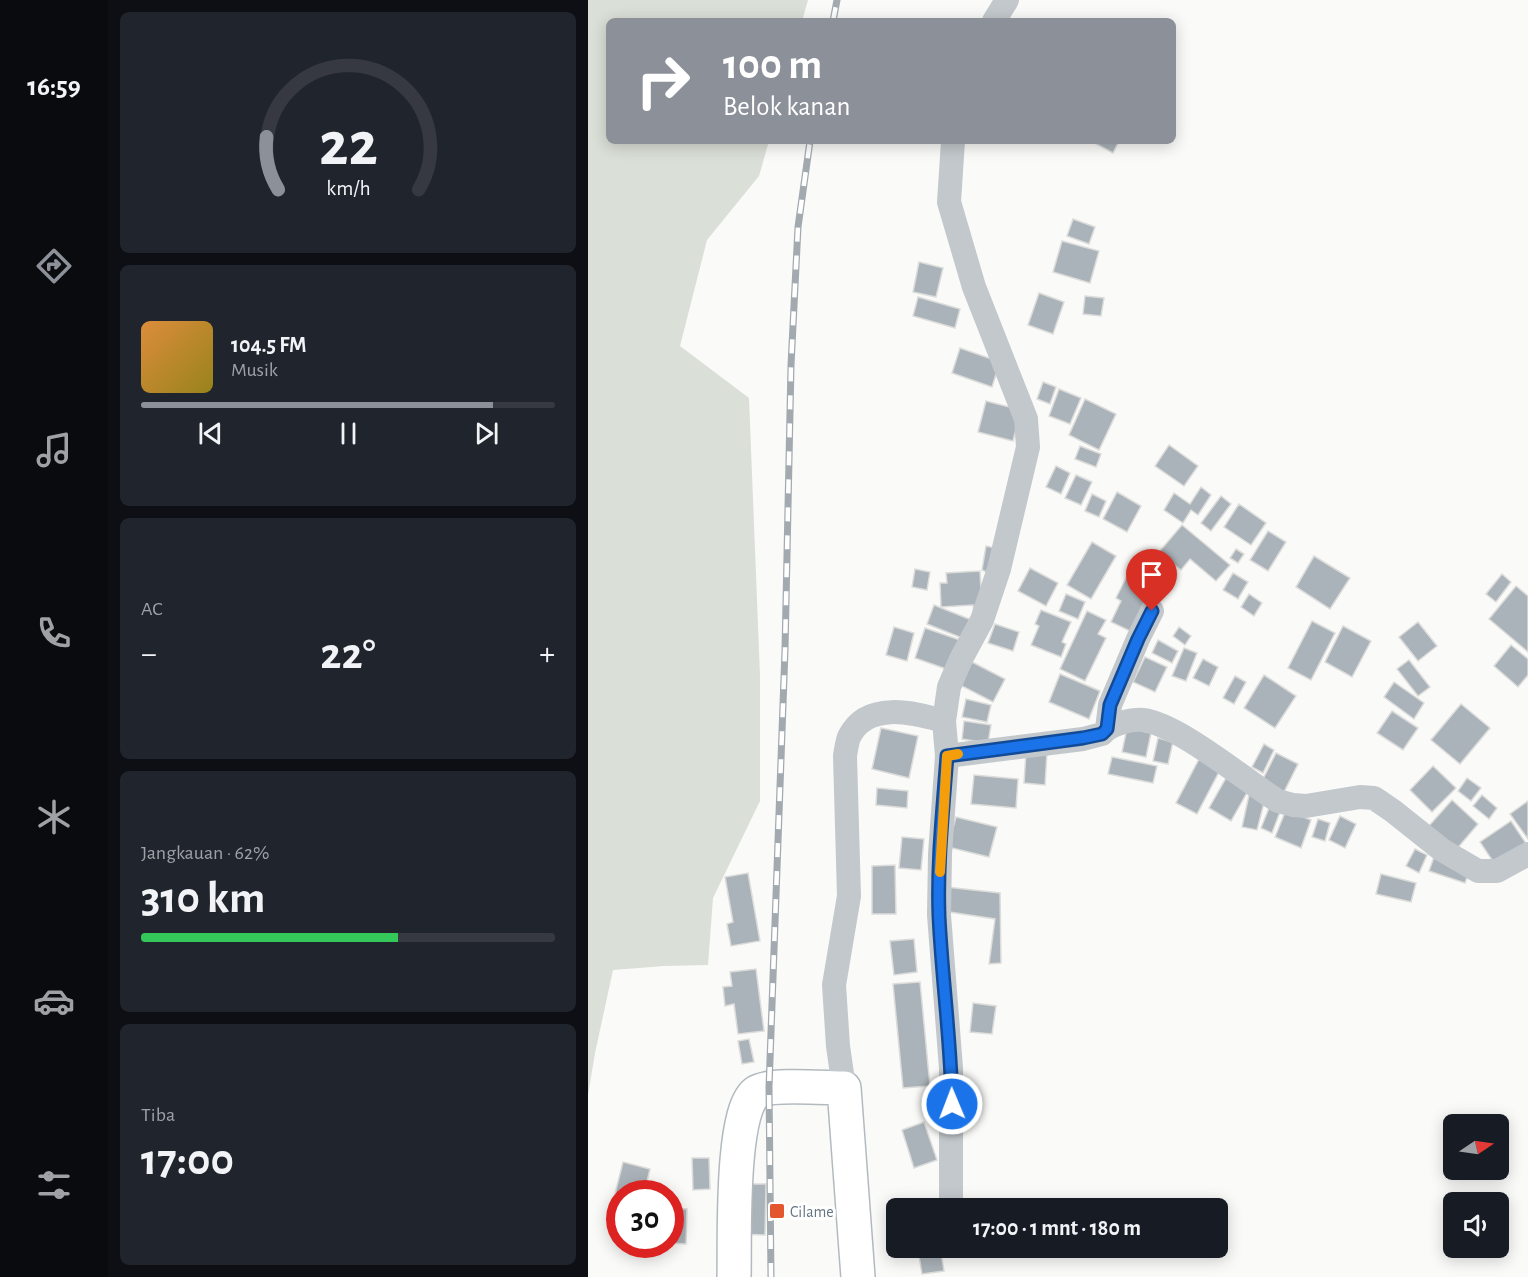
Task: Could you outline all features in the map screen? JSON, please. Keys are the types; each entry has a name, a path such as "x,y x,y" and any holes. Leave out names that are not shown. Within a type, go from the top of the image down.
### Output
{"street":[{"path":"996,18 1007,0"},
{"path":"951,1198 951,1068 939,915 940,854 947,756 944,721 949,687 982,620 999,569 1028,447 1026,419 974,287 949,202 953,144"},
{"path":"1107,729 1114,696 1152,611"},
{"path":"858,1277 834,985 849,896 845,756 849,737 860,723 880,712 908,712 944,721"},
{"path":"947,756 1094,737 1128,721 1155,723 1194,743 1278,801 1306,806 1360,797 1374,798 1442,850 1478,871 1497,871 1528,854"},
{"path":"734,1277 737,1159 740,1127 746,1104 756,1092 769,1087 844,1088"}],"shaded area":[{"path":"588,0 808,0 803,18 606,18 606,144 768,144 759,176 707,240 680,346 749,398 760,676 760,801 713,898 708,965 613,970 588,1095"}],"building":[{"path":"1096,144 1118,144 1113,153"},
{"path":"1073,219 1095,227 1089,244 1067,236"},
{"path":"1062,241 1099,251 1090,283 1053,272"},
{"path":"919,262 943,268 936,297 913,292"},
{"path":"1039,293 1064,302 1053,334 1028,325"},
{"path":"1085,296 1104,298 1101,316 1083,314"},
{"path":"918,297 960,309 955,328 913,316"},
{"path":"960,348 1000,362 992,387 952,373"},
{"path":"1043,382 1056,387 1050,404 1037,399"},
{"path":"1059,389 1081,398 1070,424 1049,416"},
{"path":"1085,399 1116,414 1099,450 1069,435"},
{"path":"986,401 1021,410 1013,441 978,432"},
{"path":"1169,445 1198,466 1184,486 1155,466"},
{"path":"1080,446 1101,454 1096,467 1075,459"},
{"path":"1056,466 1070,473 1061,494 1046,487"},
{"path":"1076,475 1092,482 1081,505 1065,498"},
{"path":"1201,487 1211,495 1198,515 1191,510 1183,523 1164,510 1174,493 1190,504"},
{"path":"1117,492 1141,506 1127,532 1103,519"},
{"path":"1092,494 1106,501 1099,517 1085,511"},
{"path":"1221,496 1231,504 1211,531 1201,523"},
{"path":"1239,504 1266,523 1251,545 1224,527"},
{"path":"1182,525 1230,565 1216,581 1190,559 1181,570 1159,552"},
{"path":"1268,531 1286,542 1268,571 1250,560"},
{"path":"1092,542 1116,556 1091,599 1067,585"},
{"path":"986,546 999,549 993,575 982,570"},
{"path":"1236,549 1244,554 1238,563 1230,558"},
{"path":"1314,556 1350,578 1330,609 1296,587"},
{"path":"1135,560 1159,572 1130,631 1111,622 1121,601 1116,598"},
{"path":"1030,568 1058,583 1046,606 1018,591"},
{"path":"915,569 930,572 927,590 912,587"},
{"path":"980,571 982,613 974,614 973,605 941,607 940,583 947,583 946,573"},
{"path":"1233,573 1248,582 1238,599 1223,590"},
{"path":"1502,574 1511,582 1496,602 1486,594"},
{"path":"1516,586 1528,596 1528,652 1489,619"},
{"path":"1066,594 1085,602 1078,619 1059,611"},
{"path":"1249,594 1262,603 1254,616 1241,607"},
{"path":"934,605 974,621 967,640 927,624"},
{"path":"1041,610 1071,622 1062,642 1066,644 1061,657 1031,645 1039,626 1035,624"},
{"path":"1087,611 1106,620 1098,634 1106,638 1085,681 1060,669"},
{"path":"1312,621 1335,633 1311,680 1288,668"},
{"path":"1418,622 1437,646 1418,661 1399,637"},
{"path":"995,624 1019,632 1013,651 988,643"},
{"path":"1343,626 1371,641 1352,677 1325,662"},
{"path":"894,627 914,633 907,661 886,655"},
{"path":"1179,627 1191,636 1185,645 1173,636"},
{"path":"925,628 960,640 949,670 915,658"},
{"path":"1158,640 1178,651 1172,663 1152,653"},
{"path":"1511,645 1528,659 1528,675 1518,687 1494,666"},
{"path":"1184,648 1197,653 1186,681 1172,676"},
{"path":"1145,657 1167,667 1155,692 1133,682"},
{"path":"1203,659 1218,667 1209,686 1193,678"},
{"path":"1409,660 1430,687 1418,696 1397,669"},
{"path":"972,662 1005,679 993,702 960,685"},
{"path":"1060,674 1100,691 1089,719 1049,702"},
{"path":"1264,675 1296,696 1275,728 1244,708"},
{"path":"1235,676 1246,682 1234,704 1223,698"},
{"path":"1394,682 1424,703 1414,719 1384,697"},
{"path":"966,699 991,705 987,722 962,717"},
{"path":"1461,704 1490,728 1460,764 1431,740"},
{"path":"1392,711 1418,728 1403,750 1377,733"},
{"path":"964,721 991,725 988,743 962,739"},
{"path":"881,728 918,736 909,778 872,769"},
{"path":"1127,728 1151,733 1146,757 1122,752"},
{"path":"1158,738 1173,742 1168,764 1153,761"},
{"path":"1264,744 1274,750 1263,773 1252,767"},
{"path":"1026,752 1047,753 1045,785 1024,783"},
{"path":"1276,753 1298,764 1282,796 1260,785"},
{"path":"1112,757 1157,766 1153,783 1108,774"},
{"path":"1199,759 1220,770 1197,814 1176,803"},
{"path":"1433,766 1456,788 1432,812 1410,790"},
{"path":"974,775 1018,779 1016,808 971,804"},
{"path":"1226,778 1248,791 1231,821 1209,808"},
{"path":"1467,778 1481,788 1471,801 1458,791"},
{"path":"877,788 908,791 907,808 876,805"},
{"path":"1249,795 1265,799 1257,830 1242,827"},
{"path":"1482,795 1497,808 1489,819 1473,806"},
{"path":"1452,800 1478,824 1455,851 1428,827"},
{"path":"1528,801 1528,839 1510,814"},
{"path":"1269,808 1280,812 1272,833 1261,828"},
{"path":"1286,810 1311,820 1301,848 1275,837"},
{"path":"1340,816 1356,824 1345,848 1329,840"},
{"path":"956,817 997,827 989,857 948,847"},
{"path":"1318,819 1330,823 1325,841 1312,837"},
{"path":"1511,821 1527,845 1496,866 1480,842"},
{"path":"902,837 924,839 921,870 899,868"},
{"path":"1415,849 1427,855 1419,873 1406,866"},
{"path":"1434,857 1470,869 1465,883 1429,871"},
{"path":"895,865 896,914 872,914 872,866"},
{"path":"748,873 760,941 731,946 727,924 733,922 725,877"},
{"path":"1381,874 1416,883 1411,902 1376,894"},
{"path":"946,887 1000,893 1001,963 989,964 995,919 943,911"},
{"path":"914,939 917,972 894,975 890,941"},
{"path":"756,969 764,1031 738,1034 734,1004 725,1006 723,987 732,986 730,972"},
{"path":"920,982 930,1086 903,1088 893,984"},
{"path":"973,1003 996,1006 992,1034 970,1032"},
{"path":"749,1039 754,1062 742,1064 738,1041"},
{"path":"924,1122 937,1160 914,1168 902,1130"},
{"path":"692,1158 709,1158 710,1189 693,1190"},
{"path":"623,1162 650,1169 647,1180 618,1180"},
{"name":"Cilame","path":"743,1184 766,1184 765,1235 741,1234"},
{"path":"684,1209 687,1209 686,1244 684,1244"},
{"path":"919,1258 942,1258 944,1271 922,1274"}],"railway":[{"path":"834,18 837,0"},
{"path":"771,1277 769,1087 785,650 791,365 798,227 810,144"}],"slow traffic":[{"path":"940,872 947,756 958,754"}],"place":[{"name":"Cilame","path":"777,1211"}],"route":[{"path":"952,1104 939,915 940,854 947,756 1094,737 1102,734 1107,729 1110,705 1152,611"}]}
